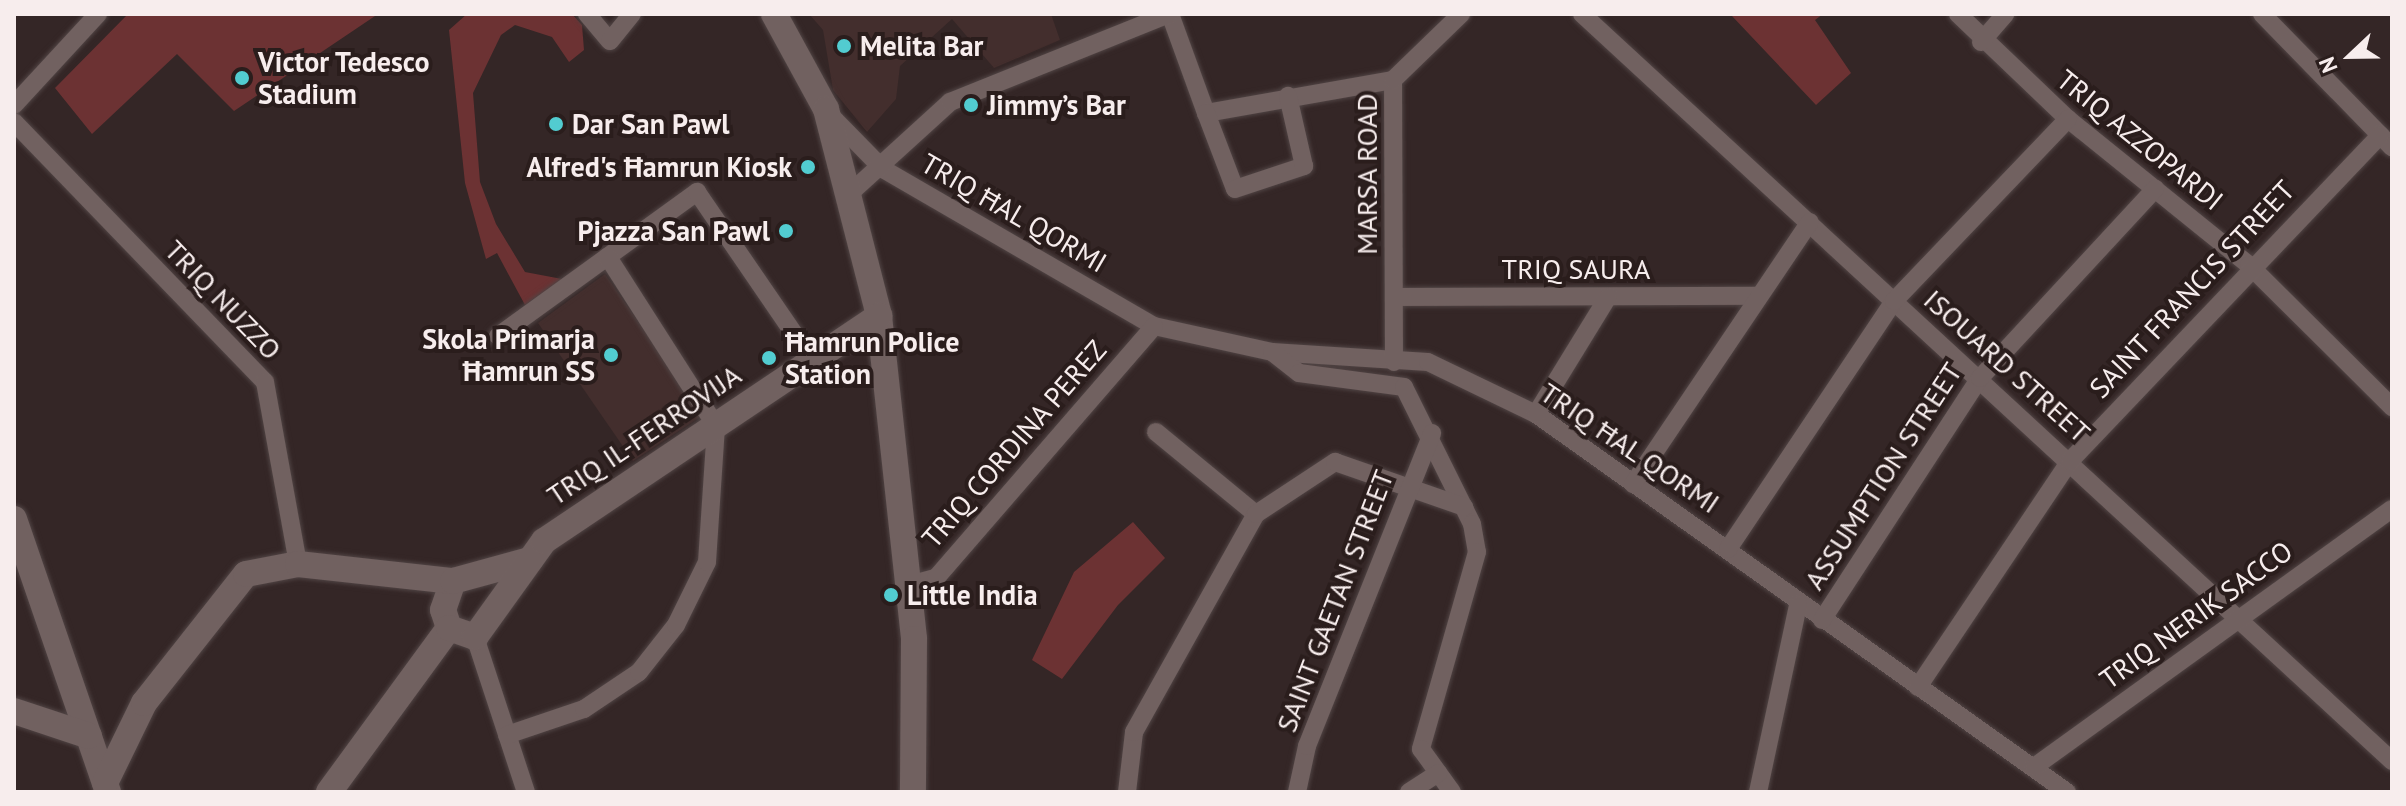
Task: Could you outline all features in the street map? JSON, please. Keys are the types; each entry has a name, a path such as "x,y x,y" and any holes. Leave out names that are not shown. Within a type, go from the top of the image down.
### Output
{"street":[{"path":"14,105 98,14"},
{"path":"587,14 610,41 632,14"},
{"path":"774,14 826,109 879,316 909,585 913,792"},
{"path":"849,194 883,169 950,102 1169,14 1235,189 1304,166 1288,96"},
{"name":"MARSA ROAD","path":"1394,362 1393,80 1461,14"},
{"name":"ISOUARD STREET","path":"1582,14 2070,461 2235,620 2392,761"},
{"name":"TRIQ AZZOPARDI","path":"1958,14 1981,42 2068,119 2249,265 2392,407"},
{"path":"1981,42 2005,14"},
{"path":"2262,14 2386,141"},
{"path":"1206,113 1288,96 1393,80"},
{"name":"TRIQ ĦAL QORMI","path":"826,109 856,150 883,169 1154,326 1272,352 1428,362 1536,414 1728,549 1798,605 2067,792"},
{"path":"1728,549 1894,301 2068,119"},
{"name":"TRIQ NUZZO","path":"14,122 265,382 298,564"},
{"name":"SAINT FRANCIS STREET","path":"1918,687 2070,461 2249,265 2386,141"},
{"name":"ASSUMPTION STREET","path":"1822,620 1980,378 2155,189"},
{"path":"498,336 697,192 812,360"},
{"path":"1633,484 1757,296 1810,222"},
{"path":"507,735 584,709 639,672 676,625 707,562 716,426 608,257"},
{"name":"TRIQ SAURA","path":"1396,297 1757,296"},
{"path":"1536,414 1608,297"},
{"name":"TRIQ IL-FERROVIJA","path":"475,637 544,541 879,316"},
{"name":"TRIQ CORDINA PEREZ","path":"909,585 936,578 1154,326"},
{"path":"1272,352 1299,373 1404,387 1432,433 1464,507 1477,552 1421,749 1452,792"},
{"path":"1156,432 1256,514"},
{"name":"SAINT GAETAN STREET","path":"1297,792 1307,746 1432,433"},
{"path":"1127,792 1134,732 1256,514 1335,462 1464,507"},
{"name":"TRIQ NERIK SACCO","path":"2034,767 2392,509"},
{"path":"14,519 107,787"},
{"path":"107,787 144,703 246,574 298,564 453,581 530,560"},
{"path":"449,628 443,610 453,581"},
{"path":"1758,792 1798,605"},
{"path":"449,628 475,637 526,792"},
{"path":"329,792 449,628"},
{"path":"14,711 89,736"},
{"path":"1409,792 1438,773"}],"shaded area":[{"name":"Victor Tedesco Stadium","path":"128,14 378,14 234,111 177,54 92,134 55,88"},
{"path":"467,14 572,14 582,25 584,50 569,62 552,37 515,25 501,35 473,93 480,182 496,224 525,272 562,279 525,305 497,253 486,259 465,183 449,30"},
{"path":"809,14 1051,14 1060,40 994,68 952,19 900,66 896,99 867,132 833,90 823,30"},
{"path":"1823,14 1815,20 1851,73 1816,105 1732,16"},
{"name":"Skola Primarja Ħamrun SS","path":"605,274 703,415 633,461 538,323"},
{"path":"1133,522 1165,558 1118,605 1062,679 1032,660 1074,572"}],"place":[{"name":"Melita Bar","path":"844,46"},
{"name":"Victor Tedesco Stadium","path":"242,78"},
{"name":"Jimmy’s Bar","path":"971,105"},
{"name":"Dar San Pawl","path":"556,124"},
{"name":"Alfred's Ħamrun Kiosk","path":"808,167"},
{"name":"Pjazza San Pawl","path":"786,231"},
{"name":"Skola Primarja Ħamrun SS","path":"611,355"},
{"name":"Ħamrun Police Station","path":"769,358"},
{"name":"Little India","path":"891,595"}]}
